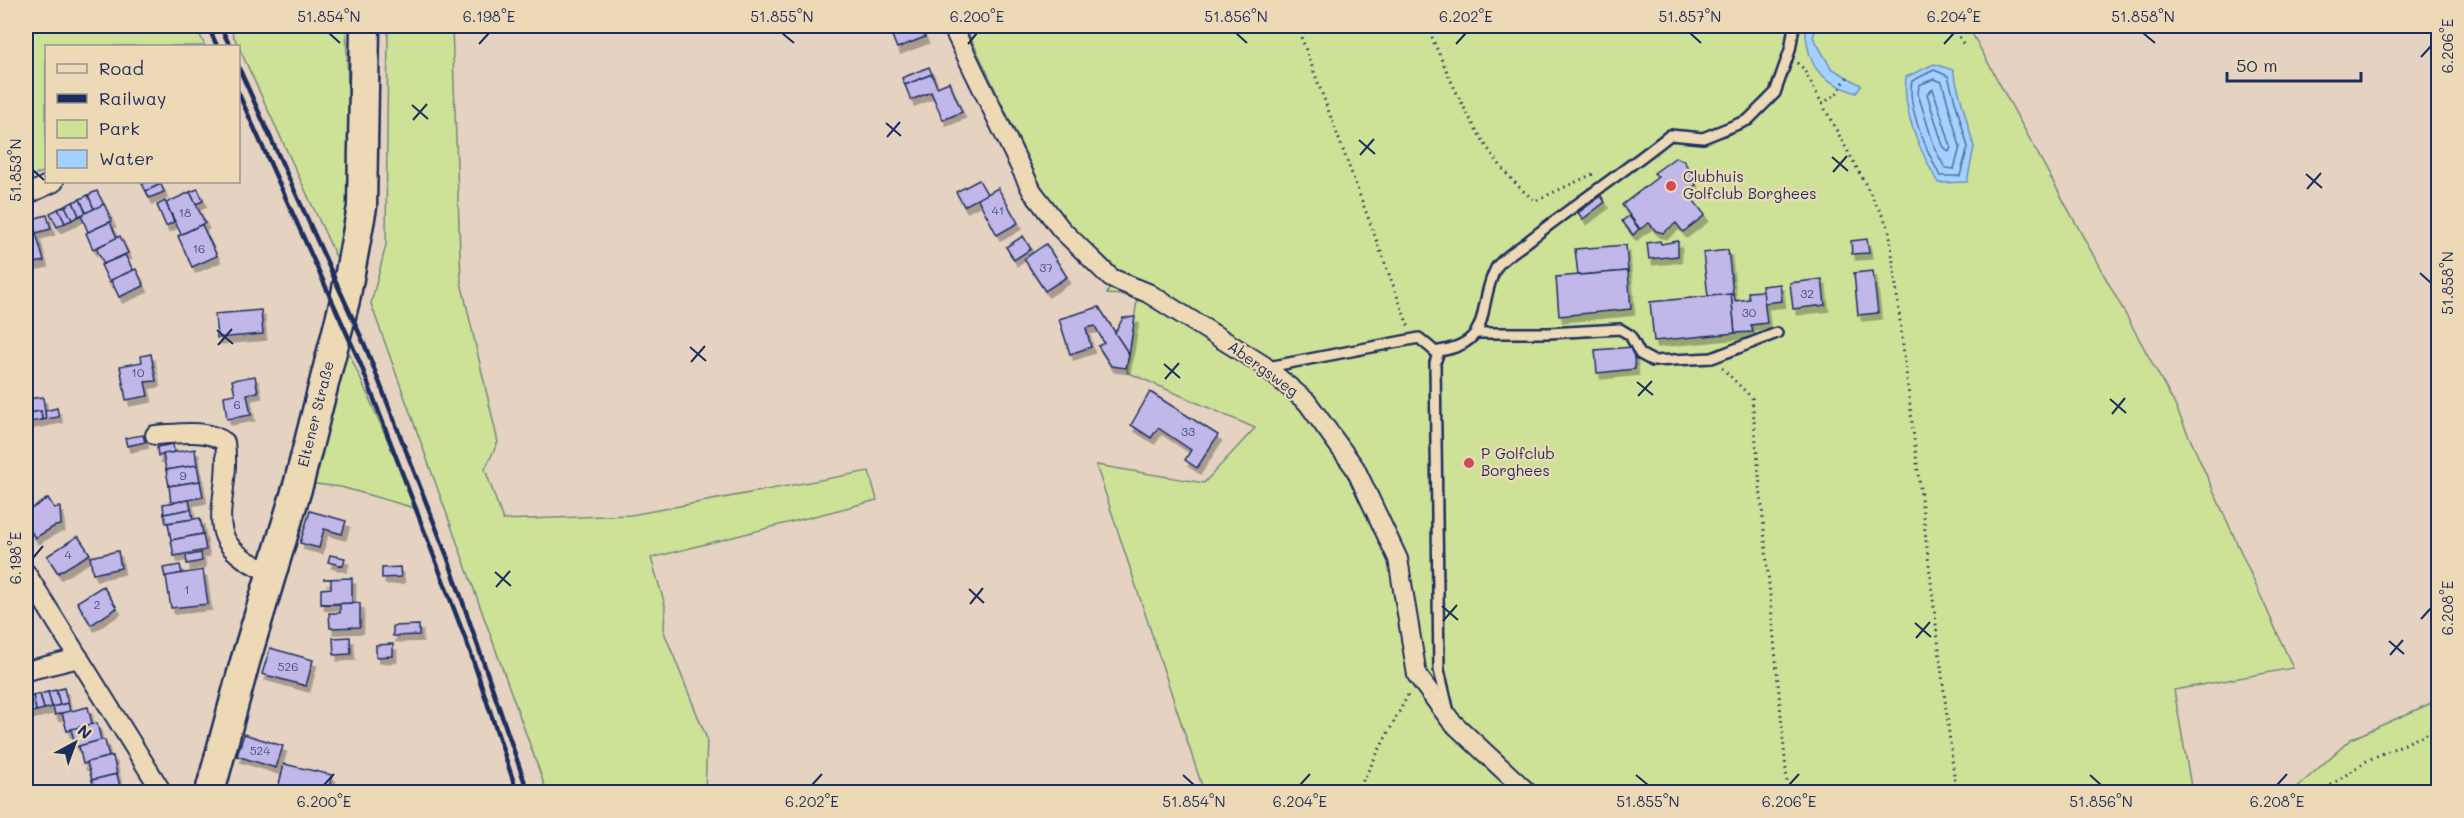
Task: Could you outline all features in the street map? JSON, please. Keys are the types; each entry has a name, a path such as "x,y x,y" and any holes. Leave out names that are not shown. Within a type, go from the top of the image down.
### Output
{"main road":[{"name":"Eltener Straße","path":"210,792 328,372 362,207 365,26"}],"street":[{"name":"Abergsweg","path":"952,26 1032,191 1061,230 1111,278 1148,293 1266,368 1307,402 1355,468 1398,559 1417,675 1451,721 1527,792"},
{"path":"26,195 52,183"},
{"path":"155,435 200,433 218,437 225,442 226,456 220,523 224,537 235,553 252,565 272,573"},
{"path":"26,573 162,792"},
{"path":"26,671 79,658"}],"lane":[{"path":"1451,721 1440,670 1437,595 1435,363 1439,351 1454,349 1470,341 1476,333 1496,267 1561,216 1619,176 1670,135 1703,138 1748,120 1775,93 1788,56 1794,26"},
{"path":"1476,333 1549,333 1614,328 1625,331 1637,351 1648,360 1712,358 1777,333"},
{"path":"1266,368 1419,338 1438,354"}],"path":[{"path":"1297,26 1401,310 1410,331 1419,338"},
{"path":"1427,26 1458,100 1514,184 1535,201 1594,174 1607,171 1619,176"},
{"path":"1954,26 1963,44"},
{"path":"1788,56 1803,68 1889,228 1956,792"},
{"path":"1822,104 1836,94 1849,75"},
{"path":"1712,358 1752,398 1788,792"},
{"path":"1356,792 1417,675"},
{"path":"2321,792 2368,760 2439,729"}],"green space":[{"path":"26,26 196,26 205,45 45,45 45,171 26,178"},
{"path":"229,26 346,26 349,118 347,219 338,261 240,50 240,45 238,45"},
{"path":"388,26 452,26 461,282 498,442 485,469 503,520 631,515 869,471 877,500 651,558 665,605 664,632 707,739 705,792 547,792 371,304 386,245"},
{"path":"965,26 1968,26 2174,403 2293,668 2174,690 2192,792 1204,792 1096,465 1204,483 1255,428 1127,372 1137,300 1124,295 1107,294 1117,269 1067,222 1043,190"},
{"path":"338,328 418,509 341,487 299,482"},
{"path":"2438,700 2438,792 2292,792 2351,739"}],"water":[{"path":"1805,26 1817,26 1813,37 1831,68 1861,85 1856,93 1842,88 1817,70 1809,52"},
{"path":"1934,64 1953,70 1974,147 1967,182 1938,183 1919,145 1910,118 1906,77"}],"building":[{"path":"888,26 920,26 925,37 897,48"},
{"path":"929,67 932,74 905,85 902,78"},
{"path":"932,74 937,87 949,82 962,112 943,120 931,92 911,100 905,85"},
{"path":"1676,157 1684,161 1696,185 1687,192 1705,215 1683,232 1676,223 1663,233 1656,231 1649,223 1640,229 1622,205 1658,177 1654,173"},
{"path":"979,180 987,194 964,206 956,192"},
{"path":"160,183 161,184 146,191 142,184"},
{"path":"161,184 164,192 149,198 146,191"},
{"path":"998,188 1018,223 997,235 978,199"},
{"path":"198,189 203,201 196,204 190,192"},
{"path":"97,191 104,205 94,209 88,195"},
{"path":"190,192 205,223 178,236 181,234 166,203"},
{"path":"88,195 94,209 86,213 80,199"},
{"path":"1601,196 1605,202 1583,219 1578,213"},
{"path":"80,199 86,213 79,216 73,202"},
{"path":"165,201 174,222 166,226 157,205"},
{"path":"73,202 79,216 72,220 65,206"},
{"path":"104,204 112,221 88,232 81,215"},
{"path":"65,206 72,220 65,223 58,209"},
{"path":"58,209 65,223 57,227 50,213"},
{"path":"47,215 51,229 36,233 32,219"},
{"path":"1629,216 1639,229 1633,235 1622,221"},
{"path":"110,222 117,238 93,249 86,233"},
{"path":"205,223 202,225 217,256 192,267 178,236"},
{"path":"26,229 30,230 31,234 36,233 44,261 26,265"},
{"path":"120,236 128,253 104,264 96,248"},
{"path":"1023,236 1031,249 1014,260 1006,247"},
{"path":"1867,239 1869,253 1852,254 1851,241"},
{"path":"1660,241 1661,244 1678,241 1678,256 1649,259 1647,243"},
{"path":"1046,244 1067,277 1045,291 1024,259"},
{"path":"1626,245 1628,271 1578,275 1575,249"},
{"path":"1728,250 1733,294 1708,296 1703,253"},
{"path":"125,255 133,270 109,282 101,265"},
{"path":"136,269 144,286 119,297 111,280"},
{"path":"1628,271 1631,309 1559,316 1556,277"},
{"path":"1873,271 1878,313 1858,315 1854,273"},
{"path":"1822,279 1825,305 1793,309 1790,283"},
{"path":"1780,284 1782,301 1764,303 1762,286"},
{"path":"1763,291 1767,323 1751,325 1753,332 1735,333 1731,294 1734,294 1735,301 1749,299 1748,292"},
{"path":"1731,294 1735,333 1654,341 1650,302"},
{"path":"1099,307 1129,354 1126,368 1111,366 1098,346 1104,343 1095,326 1086,328 1091,347 1070,354 1059,319"},
{"path":"261,310 263,334 217,338 215,314"},
{"path":"1135,317 1129,354 1115,333 1123,318"},
{"path":"1633,347 1635,369 1597,373 1595,350"},
{"path":"151,354 156,381 145,382 148,396 126,400 120,366 142,362 141,356"},
{"path":"255,376 258,392 247,394 251,415 227,419 224,396 235,394 232,380"},
{"path":"1150,392 1218,435 1197,468 1185,460 1191,450 1158,428 1151,438 1131,425"},
{"path":"43,397 46,419 42,420 41,411 29,413 27,399"},
{"path":"57,408 59,417 46,419 45,411"},
{"path":"41,411 42,420 30,422 29,413"},
{"path":"143,435 145,442 127,446 125,438"},
{"path":"173,444 174,452 158,456 157,447"},
{"path":"195,449 197,465 166,470 163,454"},
{"path":"197,465 200,481 169,486 166,470"},
{"path":"200,481 203,497 171,503 169,486"},
{"path":"48,498 54,508 60,507 61,525 35,538 26,523 26,512"},
{"path":"189,500 191,509 164,514 163,504"},
{"path":"191,509 193,519 166,523 164,514"},
{"path":"310,511 346,521 342,534 324,529 319,548 300,543"},
{"path":"200,518 203,534 171,540 168,523"},
{"path":"203,534 206,550 174,556 171,540"},
{"path":"78,536 90,554 58,573 47,556"},
{"path":"118,551 121,568 93,574 90,557"},
{"path":"201,553 202,561 187,564 186,556"},
{"path":"330,555 345,558 343,566 328,562"},
{"path":"180,565 182,573 165,577 163,568"},
{"path":"400,567 401,577 382,578 382,568"},
{"path":"203,570 208,604 171,608 166,576"},
{"path":"352,578 352,602 360,603 321,604 321,589 331,588 331,579 323,579"},
{"path":"103,586 117,608 91,625 77,602"},
{"path":"360,603 360,627 330,628 329,613 340,613 340,604 321,604"},
{"path":"419,625 419,635 393,636 393,626"},
{"path":"350,637 351,654 334,655 333,638"},
{"path":"393,644 393,656 376,657 376,645"},
{"path":"270,648 313,660 306,686 262,674"},
{"path":"64,688 68,703 60,705 56,690"},
{"path":"56,690 60,705 52,707 48,692"},
{"path":"48,692 52,707 44,709 40,694"},
{"path":"40,694 44,709 36,711 33,696"},
{"path":"33,696 36,711 28,713 26,698"},
{"path":"68,703 70,711 55,715 53,707"},
{"path":"88,707 92,724 67,731 62,713"},
{"path":"97,723 101,740 76,747 71,729"},
{"path":"244,734 283,746 276,768 237,756"},
{"path":"105,740 109,757 83,764 79,746"},
{"path":"113,756 117,774 92,780 87,762"},
{"path":"284,764 332,775 328,792 277,792"},
{"path":"117,774 121,791 95,792 92,780"}],"railway":[{"path":"208,26 217,45"},
{"path":"220,26 230,45"},
{"path":"240,70 366,348 447,556 528,792"},
{"path":"240,96 361,365 470,651 517,792"}],"place":[{"name":"Clubhuis Golfclub Borghees","path":"1671,186"},
{"name":"P Golfclub Borghees","path":"1469,463"}]}
